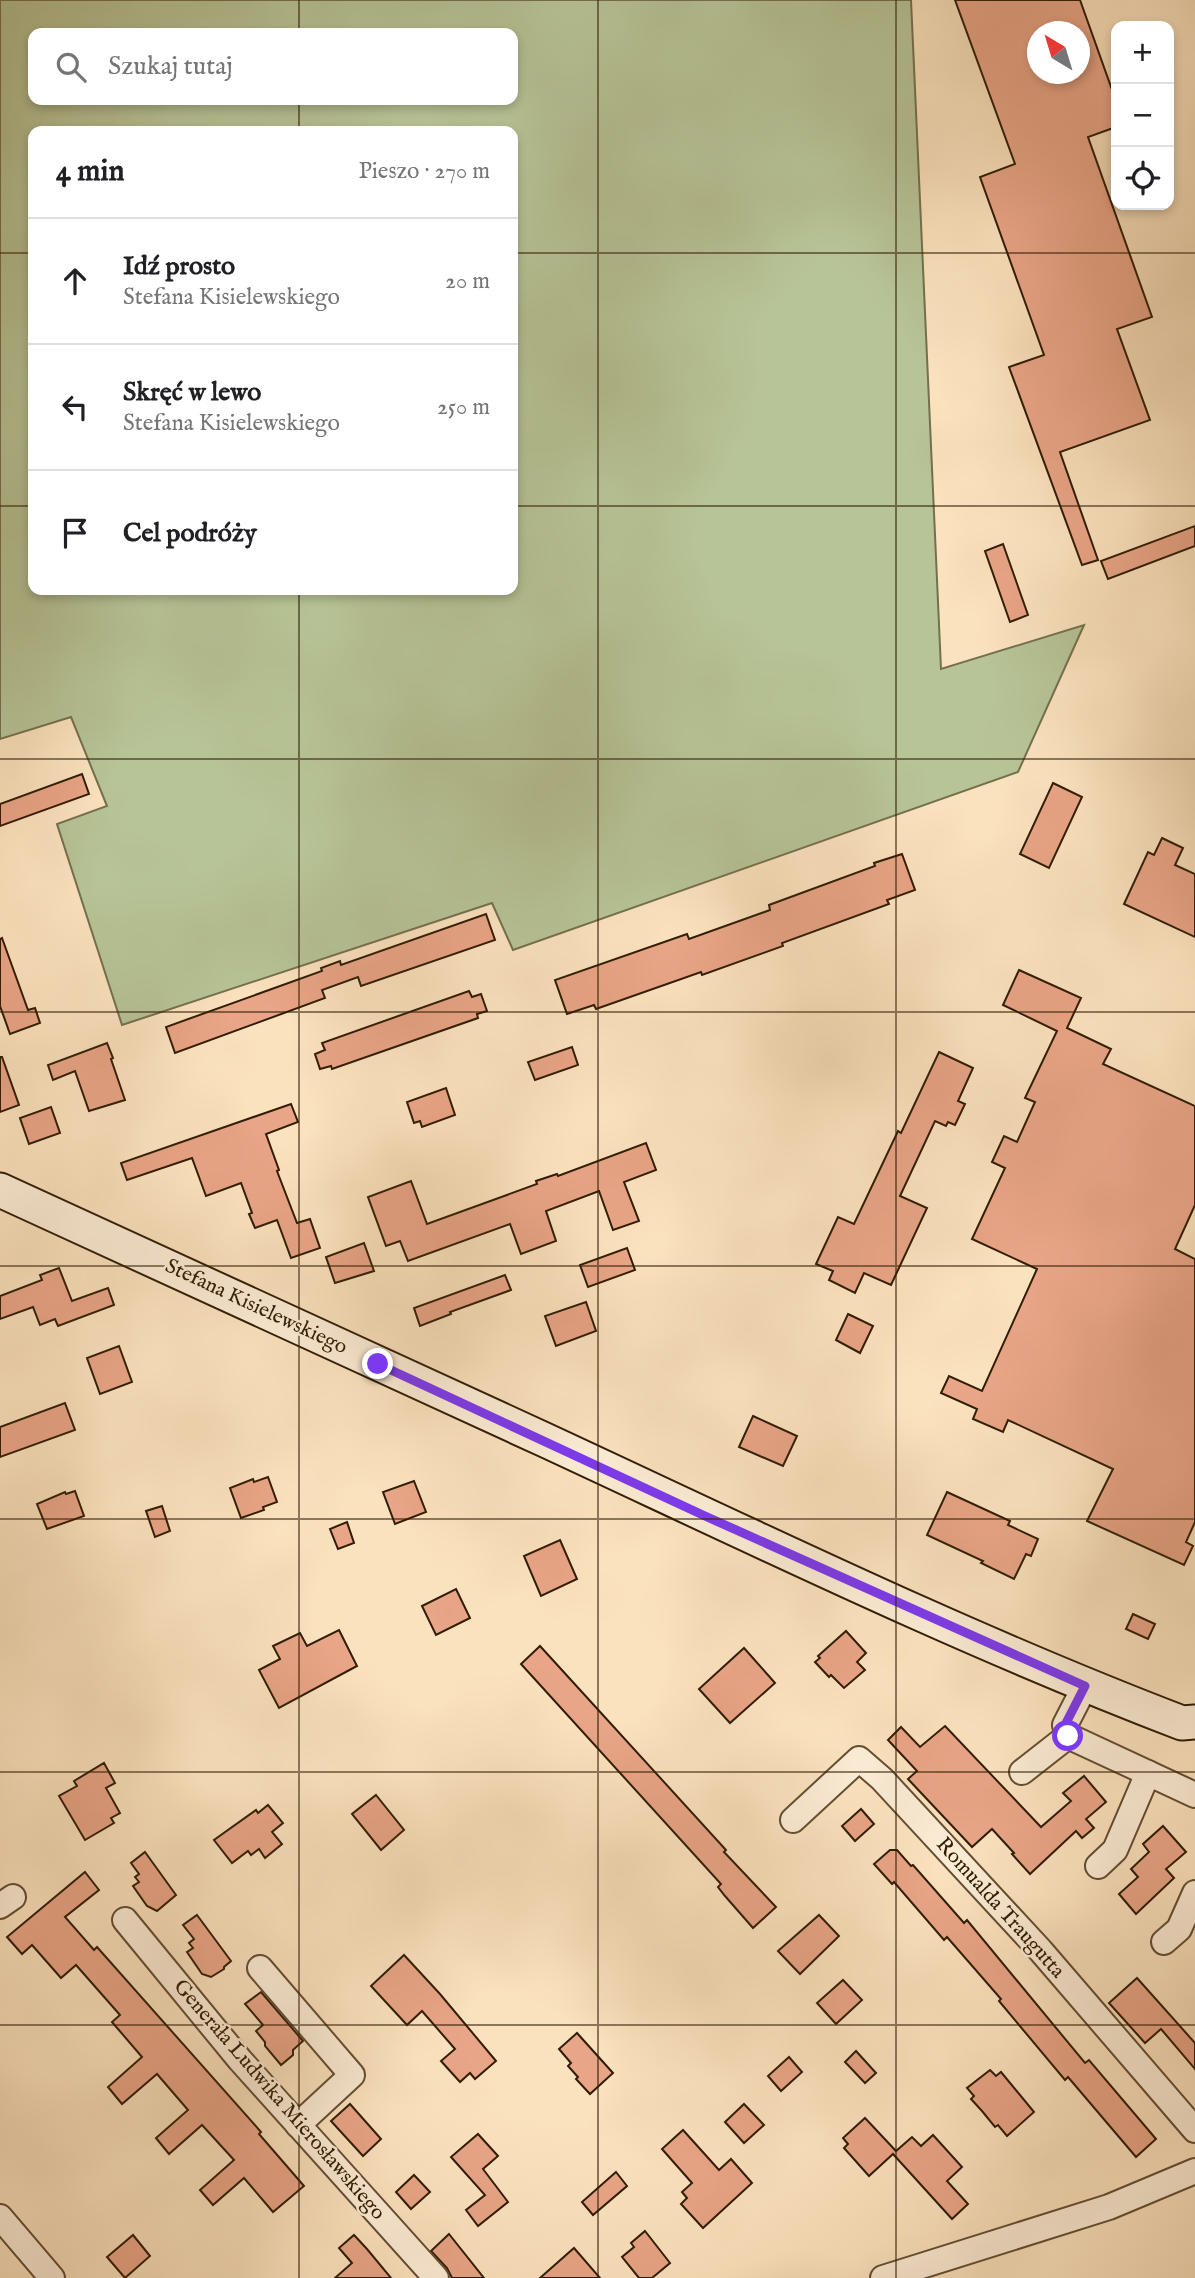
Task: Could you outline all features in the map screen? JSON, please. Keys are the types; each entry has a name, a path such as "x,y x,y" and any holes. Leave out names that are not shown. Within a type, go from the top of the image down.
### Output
{"main road":[{"name":"Stefana Kisielewskiego","path":"0,1189 705,1516 1085,1686 1191,1728"}],"street":[{"path":"1085,1686 1065,1725 1068,1736 1195,1795"},
{"path":"1022,1772 1068,1736"},
{"name":"Romualda Traugutta","path":"793,1820 859,1759 882,1779 1041,1951 1195,2130"},
{"path":"1098,1866 1115,1850 1148,1773"},
{"path":"1164,1942 1179,1929 1195,1893"},
{"name":"Generała Ludwika Mierosławskiego","path":"125,1920 240,2060 436,2278"},
{"path":"260,1968 352,2075 298,2125"},
{"path":"883,2278 1109,2207 1195,2171"},
{"path":"0,2217 52,2278"}],"green space":[{"path":"0,0 911,0 941,669 1084,625 1018,772 513,950 492,903 122,1025 57,824 107,806 71,717 0,739"}],"building":[{"path":"955,0 1080,0 1087,21 1027,21 1027,84 1090,84 1090,28 1111,87 1111,129 1088,137 1111,202 1111,210 1114,210 1152,317 1117,329 1150,420 1060,452 1098,560 1082,565 1009,367 1044,355 980,177 1015,164"},
{"path":"1195,526 1195,546 1108,579 1101,561"},
{"path":"1003,544 1028,615 1010,622 985,551"},
{"path":"82,774 89,794 0,826 0,804"},
{"path":"1053,783 1082,797 1049,868 1020,854"},
{"path":"1162,838 1183,848 1175,865 1195,874 1195,937 1124,904 1148,852 1154,855"},
{"path":"902,854 915,890 887,900 889,904 702,975 701,972 596,1009 594,1005 567,1014 555,980 687,934 689,939 770,910 769,905"},
{"path":"486,914 495,940 361,986 358,977 322,990 325,998 175,1053 166,1027 322,971 321,968 340,961 341,965"},
{"path":"2,938 28,1010 35,1008 40,1023 10,1034 0,1006"},
{"path":"1019,970 1081,998 1067,1028 1111,1049 1103,1064 1195,1106 1195,1205 1175,1249 1195,1259 1195,1522 1186,1542 1193,1546 1184,1565 1087,1521 1113,1469 1008,1420 1003,1432 973,1419 977,1409 941,1393 949,1376 982,1391 1037,1269 972,1239 1005,1168 992,1162 1004,1136 1017,1142 1035,1102 1025,1098 1057,1031 1003,1005"},
{"path":"469,991 472,997 481,994 487,1011 477,1014 478,1018 332,1069 331,1066 320,1069 315,1054 325,1050 322,1043"},
{"path":"107,1043 125,1100 89,1111 75,1071 53,1080 48,1065"},
{"path":"572,1047 578,1065 535,1080 528,1062"},
{"path":"939,1052 973,1068 958,1101 965,1104 955,1125 948,1122 946,1126 935,1121 900,1196 927,1208 891,1285 864,1273 855,1293 829,1280 833,1271 816,1264 838,1217 854,1224"},
{"path":"0,1057 19,1105 0,1112"},
{"path":"446,1088 455,1115 422,1127 420,1121 414,1123 407,1102"},
{"path":"291,1104 298,1122 266,1134 297,1223 310,1219 320,1248 291,1258 277,1220 255,1228 241,1183 206,1196 192,1158 127,1180 121,1163"},
{"path":"51,1107 60,1133 29,1144 20,1118"},
{"path":"646,1143 656,1170 624,1182 639,1221 613,1230 599,1191 546,1211 556,1241 521,1254 510,1224 408,1261 400,1241 386,1246 368,1197 411,1181 427,1224 537,1184 536,1181 557,1174 558,1176"},
{"path":"364,1243 374,1271 335,1283 326,1257"},
{"path":"627,1248 635,1270 588,1287 580,1265"},
{"path":"59,1268 72,1301 108,1288 114,1305 58,1326 55,1319 40,1325 33,1307 0,1319 0,1296 42,1280 40,1275"},
{"path":"505,1275 511,1290 420,1326 414,1308"},
{"path":"586,1302 596,1331 556,1346 545,1316"},
{"path":"848,1314 873,1326 860,1353 836,1340"},
{"path":"119,1346 132,1382 100,1394 87,1358"},
{"path":"65,1403 75,1430 0,1457 0,1427"},
{"path":"753,1416 797,1436 783,1466 739,1447"},
{"path":"268,1477 277,1502 241,1518 230,1488 253,1479 254,1482"},
{"path":"414,1481 426,1512 395,1524 383,1492"},
{"path":"75,1491 84,1516 47,1529 37,1504 65,1492"},
{"path":"947,1492 1010,1521 1008,1525 1038,1539 1031,1556 1026,1554 1014,1579 927,1535"},
{"path":"162,1506 170,1531 155,1537 146,1511"},
{"path":"347,1522 354,1543 338,1549 330,1529"},
{"path":"560,1540 577,1579 541,1596 524,1556"},
{"path":"456,1589 470,1618 436,1635 422,1606"},
{"path":"1133,1614 1155,1624 1148,1639 1126,1629"},
{"path":"339,1630 357,1666 279,1708 259,1670 280,1659 273,1646 300,1633 307,1646"},
{"path":"846,1631 866,1653 857,1662 865,1670 844,1688 815,1662 820,1658 818,1656"},
{"path":"540,1646 776,1907 753,1928 718,1887 721,1884 521,1664"},
{"path":"744,1648 775,1683 730,1723 699,1689"},
{"path":"945,1726 1041,1827 1071,1801 1063,1793 1084,1776 1106,1802 1086,1819 1094,1828 1082,1838 1076,1831 1030,1874 992,1829 972,1847 908,1779 917,1771 888,1740 901,1727 920,1747"},
{"path":"104,1763 115,1783 106,1788 120,1813 111,1818 114,1823 85,1840 59,1796 77,1786 74,1781"},
{"path":"376,1795 404,1830 381,1850 352,1814"},
{"path":"268,1805 283,1823 272,1832 282,1844 265,1858 259,1849 251,1855 248,1851 232,1863 214,1840 256,1810 258,1813"},
{"path":"861,1809 874,1824 855,1841 842,1826"},
{"path":"1163,1826 1186,1852 1166,1869 1174,1878 1136,1914 1119,1894 1138,1877 1131,1869 1149,1852 1143,1844"},
{"path":"890,1850 897,1850 964,1923 967,1920 1085,2063 1089,2060 1156,2139 1136,2157 1068,2077 1065,2080 999,2001 1001,1999 947,1937 944,1940 894,1882 892,1884 874,1864"},
{"path":"145,1852 176,1895 157,1911 147,1906 133,1886 139,1882 135,1877 139,1874 131,1863"},
{"path":"85,1872 99,1890 65,1917 94,1950 97,1947 261,2132 259,2134 304,2186 273,2212 244,2178 213,2205 200,2190 234,2160 202,2125 169,2154 156,2138 188,2110 157,2074 122,2104 108,2087 142,2057 112,2022 120,2015 76,1965 61,1978 32,1945 22,1954 7,1937"},
{"path":"197,1915 231,1961 211,1977 202,1974 187,1952 193,1948 189,1943 194,1939 183,1925"},
{"path":"819,1915 839,1936 800,1974 778,1951"},
{"path":"404,1955 496,2061 475,2079 470,2073 460,2082 441,2061 455,2049 422,2011 407,2025 371,1986"},
{"path":"1137,1978 1195,2043 1195,2069 1161,2029 1145,2043 1109,2003"},
{"path":"843,1980 862,2000 836,2024 817,2003"},
{"path":"261,1992 303,2041 281,2065 256,2031 263,2025 245,2004"},
{"path":"577,2033 613,2073 590,2094 576,2079 578,2077 568,2066 571,2063 559,2049"},
{"path":"856,2051 876,2073 865,2083 845,2062"},
{"path":"789,2057 802,2072 781,2091 768,2076"},
{"path":"990,2070 996,2076 1001,2072 1034,2112 1007,2136 998,2125 995,2127 971,2099 974,2096 967,2088"},
{"path":"350,2104 381,2139 363,2156 331,2121"},
{"path":"744,2104 764,2125 744,2143 725,2122"},
{"path":"865,2118 896,2151 912,2137 921,2146 933,2135 962,2167 947,2181 968,2204 952,2219 893,2154 869,2176 844,2148 848,2144 843,2138"},
{"path":"683,2130 719,2170 731,2159 752,2183 703,2228 681,2204 687,2198 682,2192 692,2183 662,2149"},
{"path":"478,2134 498,2156 483,2169 508,2202 478,2226 466,2210 485,2195 451,2157"},
{"path":"616,2172 627,2186 593,2215 582,2202"},
{"path":"414,2175 430,2192 411,2209 396,2192"},
{"path":"645,2231 670,2263 652,2278 639,2278 622,2257 634,2247 631,2243"},
{"path":"449,2234 484,2278 452,2278 447,2268 431,2251"},
{"path":"133,2235 150,2256 125,2278 107,2257"},
{"path":"354,2235 391,2278 335,2278 352,2263 339,2248"},
{"path":"574,2248 600,2278 540,2278"}],"route":[{"path":"378,1364 705,1516 1085,1686 1065,1725 1068,1736"}]}
